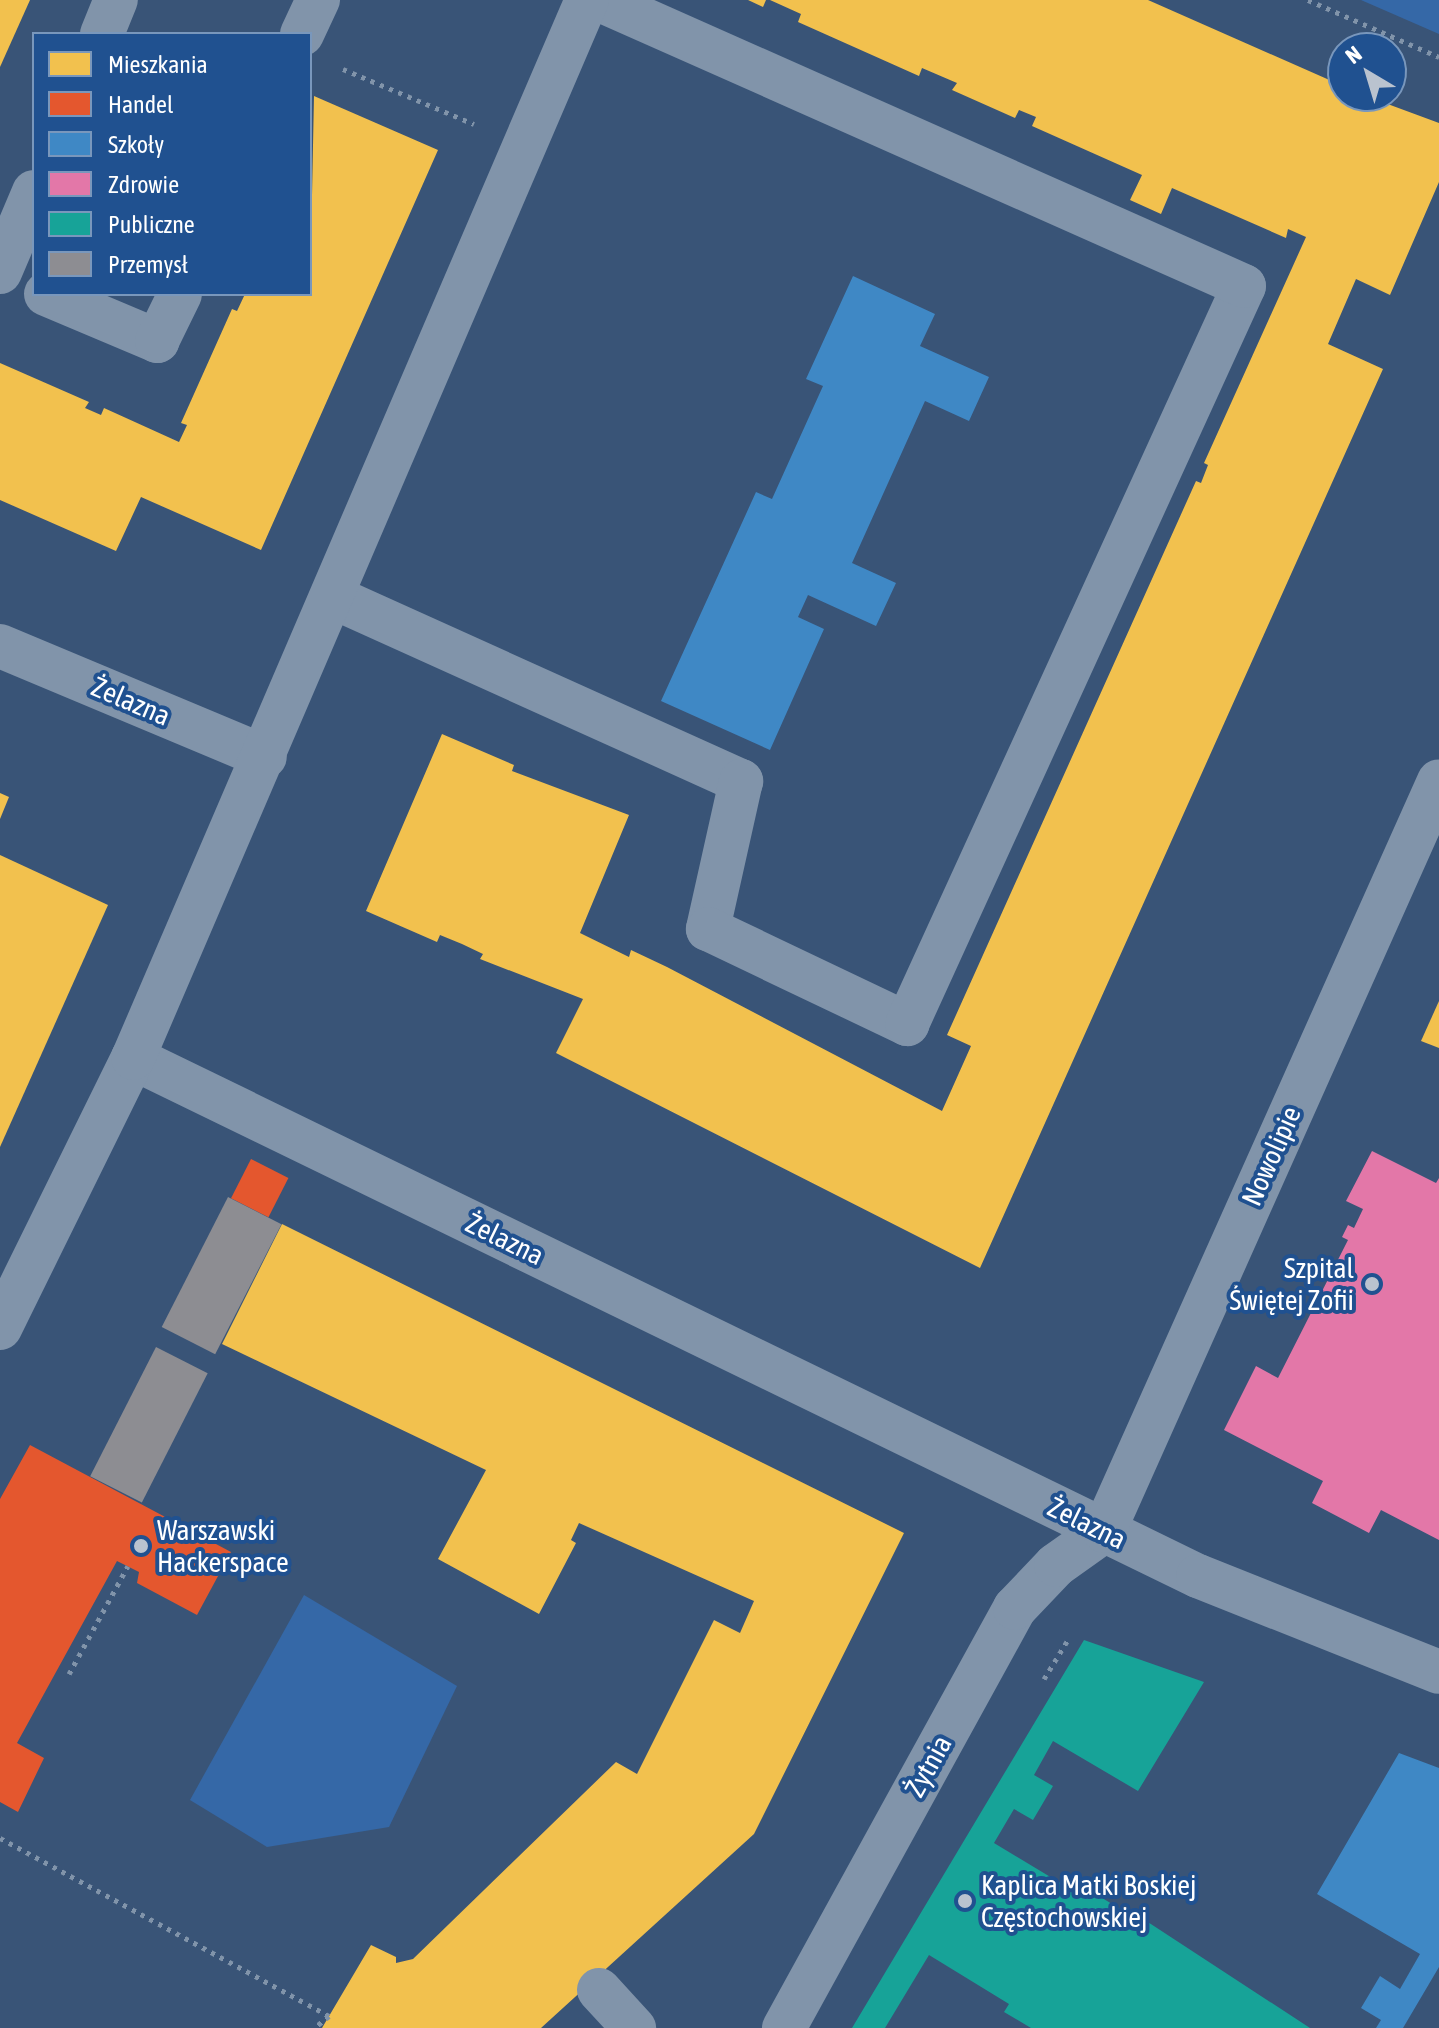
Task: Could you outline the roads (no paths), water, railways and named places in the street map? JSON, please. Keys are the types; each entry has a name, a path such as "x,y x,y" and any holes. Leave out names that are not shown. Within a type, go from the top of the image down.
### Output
{"street":[{"path":"103,32 116,0"},
{"path":"303,32 318,0"},
{"path":"0,1328 133,1058 265,757 587,0"},
{"path":"333,597 741,781 708,929 907,1024 1244,286 600,0"},
{"path":"32,197 0,273 32,288"},
{"path":"51,296 157,341 179,296"},
{"name":"Żelazna","path":"0,646 265,757"},
{"name":"Nowolipie","path":"1104,1531 1439,781"},
{"name":"Żelazna","path":"133,1058 1198,1576 1439,1672"},
{"name":"Żytnia","path":"784,2028 1015,1608 1056,1565 1104,1531"},
{"path":"599,1990 634,2028"}],"place":[{"name":"Szpital Świętej Zofii","path":"1372,1284"},
{"name":"Warszawski Hackerspace","path":"141,1546"},
{"name":"Kaplica Matki Boskiej Częstochowskiej","path":"965,1901"}]}
